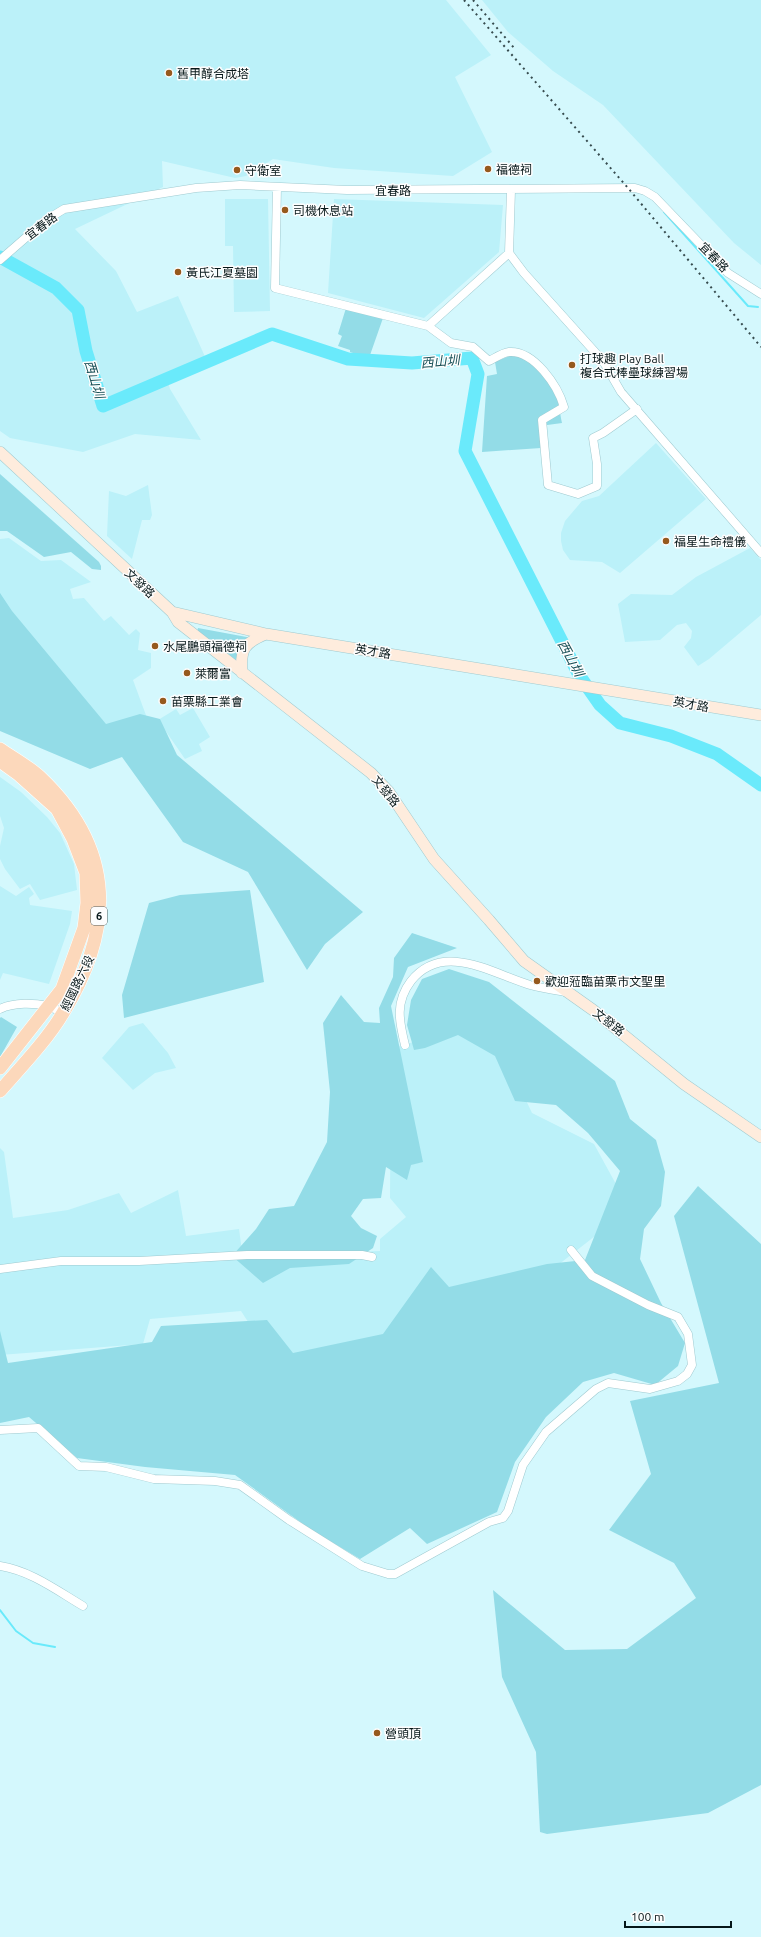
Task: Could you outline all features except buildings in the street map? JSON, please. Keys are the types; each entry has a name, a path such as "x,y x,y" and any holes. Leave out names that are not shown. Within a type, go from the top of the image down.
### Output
{"main road":[{"name":"經國路六段","path":"0,749 39,776 62,801 74,817 88,843 98,873 100,890 95,942 89,963 63,1014 0,1091"},
{"name":"經國路六段","path":"0,761 18,774 57,808 73,839 86,873 84,928 62,989 0,1068"}],"street":[{"name":"宜春路","path":"1,258 46,220 64,209 206,187 240,185 347,190 635,188 645,191 655,197 728,273 761,294"},
{"path":"277,187 275,288 428,326 451,343 473,347 489,362 508,352 518,353 527,357 547,376 560,395 564,407 542,420 548,485 578,494 597,486 597,464 593,438 604,434 637,409"},
{"path":"511,190 509,253 524,273 604,360 621,392 761,553"},
{"path":"428,326 509,253"},
{"name":"文發路","path":"0,452 172,612 178,622 371,773 389,792 434,859 524,961 571,993 638,1045 684,1084 761,1137"},
{"name":"英才路","path":"172,612 266,634 761,715"},
{"path":"242,673 242,652 246,645 266,634"},
{"path":"405,1045 399,1019 399,1004 405,990 419,971 438,962 458,961 489,970 530,985 571,993"},
{"path":"0,1009 18,1004 50,1006 63,1014"},
{"path":"0,1430 38,1428 79,1466 106,1467 154,1479 215,1481 240,1485 289,1520 362,1566 378,1572 395,1574 489,1522 503,1518 508,1511 523,1465 546,1432 596,1389 608,1383 650,1389 678,1381 692,1365 688,1334 678,1317 648,1305 592,1276 571,1250"},
{"path":"0,1269 60,1261 139,1260 247,1255 362,1255 372,1257"},
{"path":"0,1566 15,1568 38,1579 83,1606"}],"shaded area":[{"path":"0,0 446,0 491,55 455,77 492,152 453,176 334,168 273,159 246,176 235,178 162,161 163,187 75,229 116,271 137,312 178,296 206,359 166,375 170,389 201,440 135,434 83,452 10,438 0,431"},
{"path":"482,0 761,0 761,265 734,243 603,105 553,71 508,32"},
{"path":"225,199 268,199 270,311 234,312 233,246 225,246"},
{"path":"334,199 503,205 499,252 424,318 328,293"},
{"path":"346,308 383,318 369,358 350,352 350,350 338,346 342,336 338,334"},
{"path":"512,355 525,359 543,374 556,396 562,423 540,426 541,448 482,452 487,376 497,374 495,362"},
{"path":"656,443 706,499 620,573 602,562 570,560 563,550 561,541 561,533 565,521 582,501 599,496"},
{"path":"0,474 99,562 101,570 92,569 71,552 44,557 7,531 0,531"},
{"path":"148,485 152,515 150,520 142,520 132,559 107,536 109,491 126,496"},
{"path":"9,538 41,561 61,560 91,582 70,589 73,599 84,598 104,621 111,616 129,635 136,629 140,633 138,650 151,653 151,668 133,680 147,718 106,728 0,613 0,539"},
{"path":"750,548 761,560 761,615 709,659 698,666 684,647 691,638 692,631 686,623 677,625 660,640 625,642 618,604 631,594 672,595 696,577"},
{"path":"0,593 12,611 106,724 140,714 160,719 177,755 363,912 325,944 307,970 248,872 183,842 122,757 90,769 0,731"},
{"path":"198,628 252,638 239,664 197,632"},
{"path":"193,708 210,737 199,744 202,751 185,759 158,720 176,709 180,715"},
{"path":"0,777 21,792 47,817 60,833 74,864 77,890 40,900 30,884 20,889 5,869 0,859 0,846 4,828 0,816"},
{"path":"0,886 16,896 29,887 34,894 29,898 30,905 72,911 70,924 49,984 3,973 0,980"},
{"path":"250,890 264,982 124,1018 122,995 149,903 180,895"},
{"path":"412,933 457,948 408,967 391,1006 423,1162 411,1165 407,1180 386,1167 381,1198 363,1199 351,1216 361,1228 377,1236 373,1248 349,1264 290,1268 263,1283 232,1256 256,1229 269,1209 294,1206 327,1142 330,1092 323,1023 341,995 364,1022 380,1023 379,1008 393,977 394,958"},
{"path":"449,969 489,982 615,1081 630,1119 656,1140 665,1172 661,1206 644,1229 640,1259 661,1303 685,1343 678,1366 655,1385 614,1373 583,1382 546,1417 515,1462 497,1512 427,1544 410,1528 360,1559 310,1529 235,1475 145,1467 77,1458 29,1417 0,1423 0,1331 8,1363 152,1342 161,1326 267,1320 293,1353 383,1334 431,1267 449,1287 547,1264 585,1260 620,1171 588,1133 556,1105 515,1101 495,1056 458,1035 425,1048 414,1050 407,1025 411,1000 422,979"},
{"path":"1,1017 17,1027 0,1057 0,1018"},
{"path":"143,1023 168,1053 176,1068 155,1073 133,1090 102,1058 129,1027"},
{"path":"464,1026 505,1056 532,1113 594,1144 617,1186 604,1229 558,1265 386,1345 277,1367 241,1311 150,1319 143,1344 0,1355 0,1148 4,1152 13,1218 68,1210 119,1193 131,1213 178,1190 186,1236 239,1229 244,1266 309,1254 380,1251 380,1239 406,1217 390,1198 391,1049"},
{"path":"698,1186 761,1244 761,1785 708,1813 547,1834 540,1832 536,1752 502,1677 493,1590 565,1650 627,1649 696,1598 674,1563 609,1530 651,1474 630,1401 719,1383 674,1216"}],"waterway":[{"path":"664,212 748,306 758,307"},
{"name":"西山圳","path":"0,257 56,288 78,310 86,351 103,406 272,334 348,359 412,363 472,358 478,374 465,451 579,675 600,705 620,723 671,736 717,754 761,785"},
{"path":"0,1610 16,1631 33,1643 55,1647"}],"railway":[{"path":"464,0 628,188 761,347"},
{"path":"473,0 515,49"}],"place":[{"name":"舊甲醇合成塔","path":"169,73"},
{"name":"福德祠","path":"488,169"},
{"name":"守衛室","path":"237,170"},
{"name":"司機休息站","path":"285,210"},
{"name":"黃氏江夏墓園","path":"178,272"},
{"name":"打球趣 Play Ball 複合式棒壘球練習場","path":"572,365"},
{"name":"福星生命禮儀","path":"666,541"},
{"name":"水尾鵬頭福德祠","path":"155,646"},
{"name":"萊爾富","path":"187,673"},
{"name":"苗栗縣工業會","path":"163,701"},
{"name":"歡迎蒞臨苗栗市文聖里","path":"537,981"},
{"name":"營頭頂","path":"377,1733"}]}
